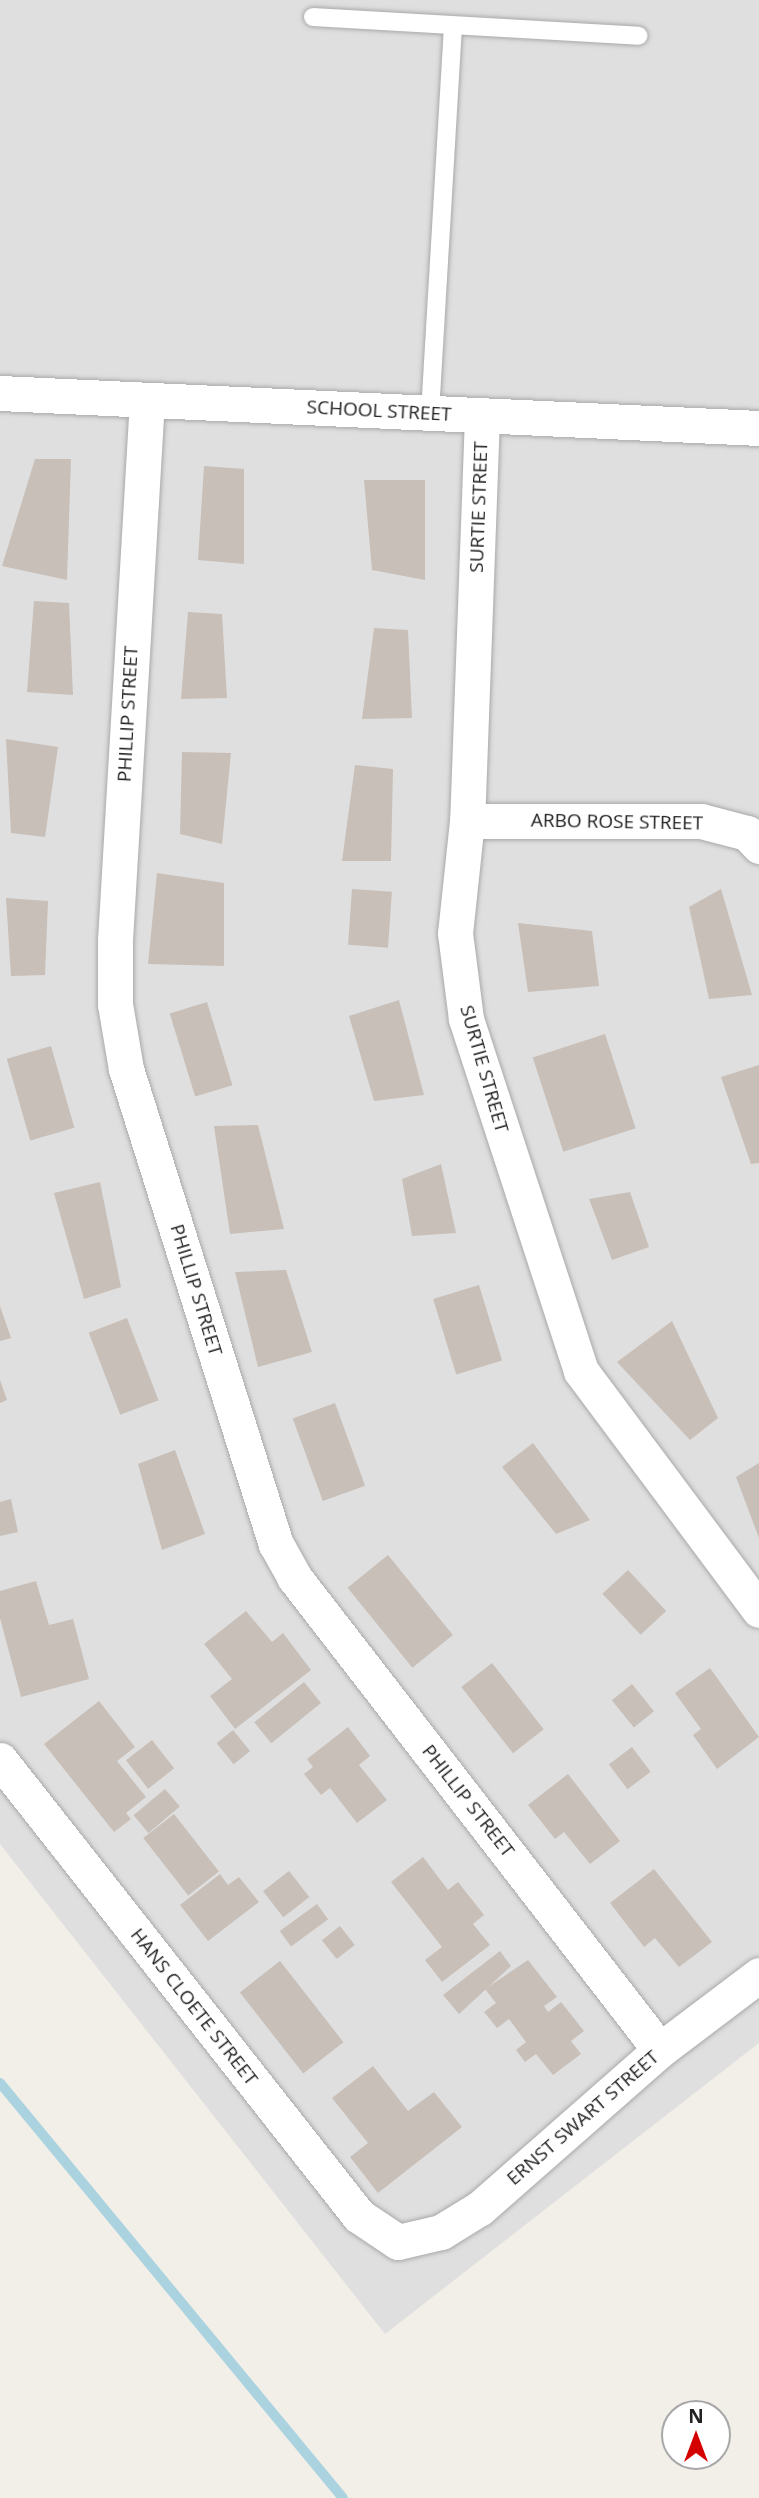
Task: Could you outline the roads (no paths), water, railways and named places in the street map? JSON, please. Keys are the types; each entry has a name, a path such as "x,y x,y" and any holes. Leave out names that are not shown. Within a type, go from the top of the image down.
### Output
{"street":[{"name":"SCHOOL STREET","path":"0,393 759,428"},
{"name":"PHILLIP STREET","path":"147,400 115,940 115,1004 126,1069 276,1544 295,1577 660,2050"},
{"name":"SURTIE STREET","path":"482,416 467,821 455,933 466,1019 564,1330 581,1371 759,1610"},
{"name":"ARBO ROSE STREET","path":"467,821 701,821 747,833 759,846"},
{"name":"HANS CLOETE STREET","path":"0,1760 359,2216 398,2242"},
{"name":"ERNST SWART STREET","path":"398,2242 441,2232 480,2208 660,2050 759,1975"}],"lane":[{"path":"313,17 453,28 638,36"},
{"path":"430,413 453,28"}],"waterway":[{"path":"0,2083 343,2498"}]}
